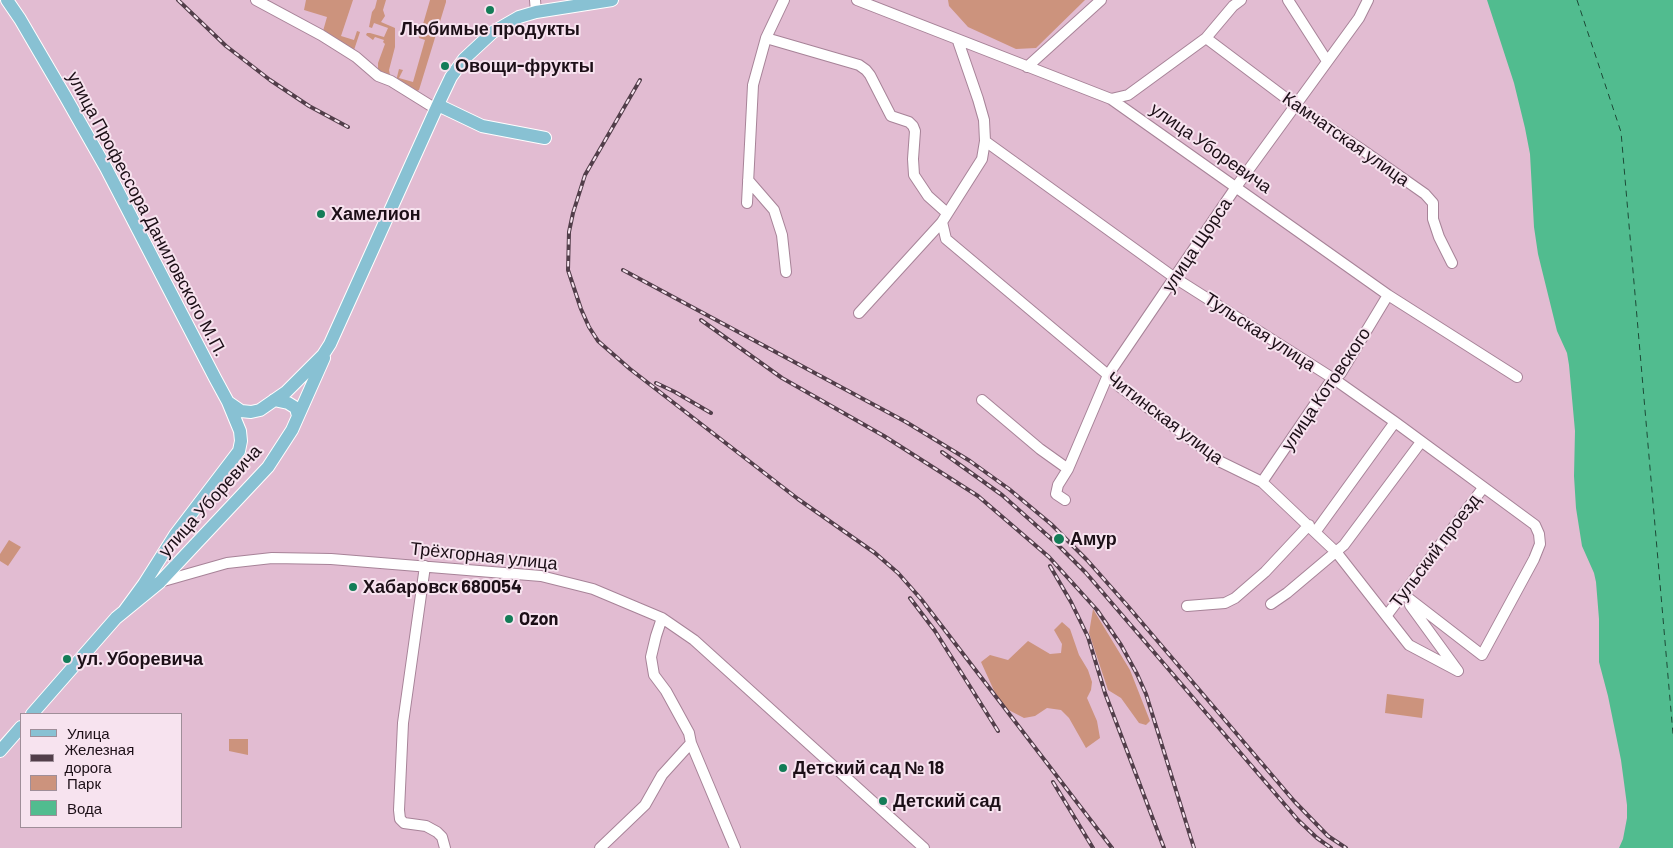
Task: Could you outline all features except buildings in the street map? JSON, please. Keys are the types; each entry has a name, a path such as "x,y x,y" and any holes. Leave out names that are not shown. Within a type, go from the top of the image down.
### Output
{"main road":[{"name":"улица Профессора Даниловского М.П.","path":"7,0 66,96 106,168 228,402 240,431 239,451"},
{"path":"228,402 241,410 251,412 260,410 286,392 323,355 330,344 451,77 464,59 483,40 535,6 612,0"},
{"path":"437,107 482,126 545,138"},
{"name":"улица Уборевича","path":"125,610 160,582 180,562 268,467 281,449 298,416 330,344"},
{"path":"274,400 288,403 296,408 298,416"},
{"name":"улица Уборевича","path":"125,610 175,535 239,451"},
{"path":"33,713 125,610"},
{"path":"0,751 20,728"}],"street":[{"path":"256,0 356,57 378,76 391,81 437,107"},
{"path":"747,203 753,85 766,38 784,0"},
{"name":"улица Уборевича","path":"857,0 958,41 1111,99 1388,295 1517,377"},
{"path":"1027,67 1101,0"},
{"path":"1111,99 1128,95 1206,38 1233,6 1241,0"},
{"path":"1288,0 1327,61"},
{"name":"улица Щорса","path":"1065,500 1056,494 1058,485 1068,468 1108,375 1236,187 1359,18 1368,0"},
{"path":"766,38 860,65 866,70 891,116 909,122 913,126 915,131 914,175 928,196 947,213"},
{"name":"Камчатская улица","path":"1206,38 1295,105 1361,148 1425,194 1433,203 1433,219 1438,238 1452,263"},
{"path":"859,314 942,222 982,159 985,141 984,120 958,41"},
{"name":"Тульская улица","path":"985,141 1175,278 1334,380 1395,422 1535,525 1539,534 1540,544 1534,559 1482,655 1403,594"},
{"path":"748,180 774,210 782,235 786,272"},
{"name":"Читинская улица","path":"942,222 946,239 1108,375 1120,388 1221,462 1262,482 1337,552 1409,645 1458,671 1403,594"},
{"name":"улица Котовского","path":"1262,482 1328,385 1341,373 1388,295"},
{"path":"982,400 1040,449 1068,468"},
{"path":"1187,606 1225,603 1236,598 1313,528 1395,422"},
{"path":"1271,604 1337,552 1350,538 1421,442"},
{"name":"Тульский проезд","path":"1387,615 1483,488"},
{"name":"Трёхгорная улица","path":"160,582 227,563 272,558 331,559 541,576 593,590 662,618 694,640 924,848"},
{"path":"180,562 190,574"},
{"path":"424,566 403,723 399,810 400,820 404,823 426,826 437,832 442,837 445,848"},
{"path":"662,618 651,656 654,675 666,691 689,733 690,743 735,848"},
{"path":"600,848 645,805 662,775 690,743"}],"green space":[{"path":"306,0 353,0 341,36 354,40 357,31 360,32 354,50 323,31 327,17 304,10"},
{"path":"377,0 386,0 383,10 385,16 381,22 395,28 395,47 389,70 390,75 385,74 384,76 378,70 378,63 385,44 384,40 375,37 373,40 366,35 370,33 384,37 388,28 374,23 372,28 369,27"},
{"path":"430,0 446,0 446,2 419,90 417,91 397,79 397,77 399,69 403,70 399,78 413,82 425,40 419,38"},
{"path":"948,0 1085,0 1036,48 1016,49 968,27 949,6"},
{"path":"9,540 21,547 8,566 0,561 0,554"},
{"path":"1093,609 1130,670 1150,721 1146,725 1139,723 1121,698 1108,690 1089,633"},
{"path":"1062,622 1070,629 1079,655 1088,670 1092,682 1087,698 1097,721 1100,738 1086,748 1069,718 1061,710 1047,708 1035,716 1024,718 1001,706 981,662 990,655 1008,660 1028,641 1050,654 1061,653 1062,644 1054,630"},
{"path":"1387,694 1424,699 1422,718 1385,713"},
{"path":"229,739 248,739 248,755 229,751"}],"water":[{"path":"1487,0 1673,0 1673,848 1619,848 1623,839 1627,818 1627,805 1621,760 1599,662 1599,619 1596,582 1582,546 1576,508 1574,476 1575,431 1569,365 1567,353 1557,331 1538,254 1534,227 1530,154 1525,128 1514,83"}],"ferry route":[{"path":"1577,0 1621,132 1673,734"}],"railway":[{"path":"178,0 226,46 270,80 309,106 348,127"},
{"path":"640,80 585,175 569,232 568,270 589,327 598,341 630,369 798,499 875,553 898,573 921,599 1112,848"},
{"path":"623,270 906,422 970,461 1009,489 1051,524 1087,560 1294,801 1328,836 1346,848"},
{"path":"701,320 782,378 884,436 978,496 1049,557 1097,610 1121,645 1137,674 1146,694 1194,848"},
{"path":"656,383 711,413"},
{"path":"942,452 1002,495 1056,543 1086,573 1298,820 1331,848"},
{"path":"1050,566 1071,602 1088,637 1105,693 1164,848"},
{"path":"910,598 935,631 998,731"},
{"path":"1053,782 1093,848"}],"place":[{"name":"Любимые продукты","path":"490,10"},
{"name":"Овощи-фрукты","path":"445,66"},
{"name":"Хамелион","path":"321,214"},
{"name":"Амур","path":"1059,539"},
{"name":"Хабаровск 680054","path":"353,587"},
{"name":"Ozon","path":"509,619"},
{"name":"ул. Уборевича","path":"67,659"},
{"name":"Детский сад № 18","path":"783,768"},
{"name":"Детский сад","path":"883,801"}]}
